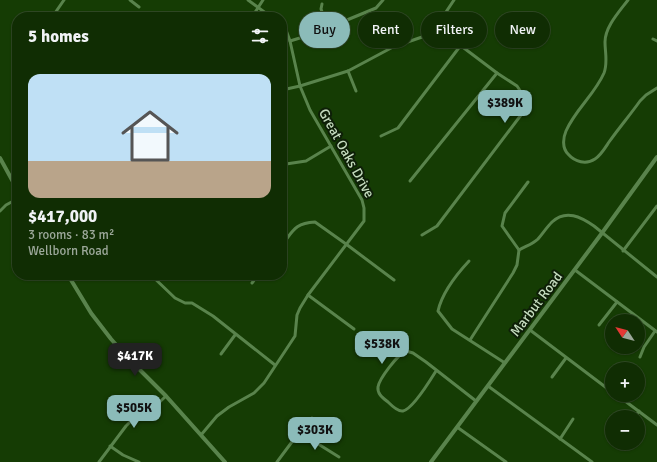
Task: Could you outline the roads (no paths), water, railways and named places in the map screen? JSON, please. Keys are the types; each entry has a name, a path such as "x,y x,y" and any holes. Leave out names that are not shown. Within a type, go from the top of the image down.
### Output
{"street":[{"path":"56,12 64,0"},
{"path":"130,0 139,7"},
{"path":"248,0 264,12"},
{"path":"255,12 263,0"},
{"path":"350,19 376,8 383,0"},
{"path":"446,12 454,0"},
{"path":"628,0 612,22 607,32 605,40 605,70 601,80 566,132 563,142 567,154 579,162 597,158 640,100 657,88"},
{"path":"322,4 322,12"},
{"name":"Great Oaks Drive","path":"201,435 217,416 229,407 254,393 264,382 296,336 297,315 308,295 364,221 364,208 362,200 310,110 300,86 287,33"},
{"path":"287,89 348,71 393,47 421,37"},
{"path":"290,41 299,38"},
{"path":"653,39 657,41"},
{"path":"382,136 398,128 459,48"},
{"path":"422,235 438,226 524,110 524,100 517,86 497,73 465,48"},
{"path":"348,71 356,91"},
{"path":"410,181 497,73"},
{"path":"287,164 306,161 331,146"},
{"name":"Marbut Road","path":"431,462 575,270 657,157"},
{"path":"0,158 12,180"},
{"path":"470,340 517,265 519,250 502,226 505,213 528,182"},
{"path":"0,211 12,202"},
{"path":"623,251 657,206"},
{"path":"519,250 534,242 555,220 568,215 577,216 602,233 657,277"},
{"path":"287,239 296,227 302,224 315,222 394,280"},
{"path":"469,261 445,293 438,311 452,329 504,363"},
{"path":"575,270 656,331 644,346 640,357"},
{"path":"71,280 91,313 128,358 166,396 225,462"},
{"path":"156,280 174,298 185,303 192,303 213,316 235,335 275,365"},
{"path":"308,295 354,329"},
{"path":"599,325 617,302"},
{"path":"530,330 605,387"},
{"path":"221,354 235,335"},
{"path":"436,371 411,406 405,411 400,411 391,405 378,392 379,382 382,377 399,356 406,351 413,353 476,401"},
{"path":"552,377 566,358"},
{"path":"488,386 592,462"},
{"path":"99,462 110,446 132,420 147,414 166,396"},
{"path":"627,402 638,410"},
{"path":"645,416 657,425"},
{"path":"277,462 306,423 312,418"},
{"path":"560,439 573,419"},
{"path":"457,427 506,462"},
{"path":"299,432 339,457"},
{"path":"110,446 123,455 139,462"},
{"path":"280,458 284,462"}]}
